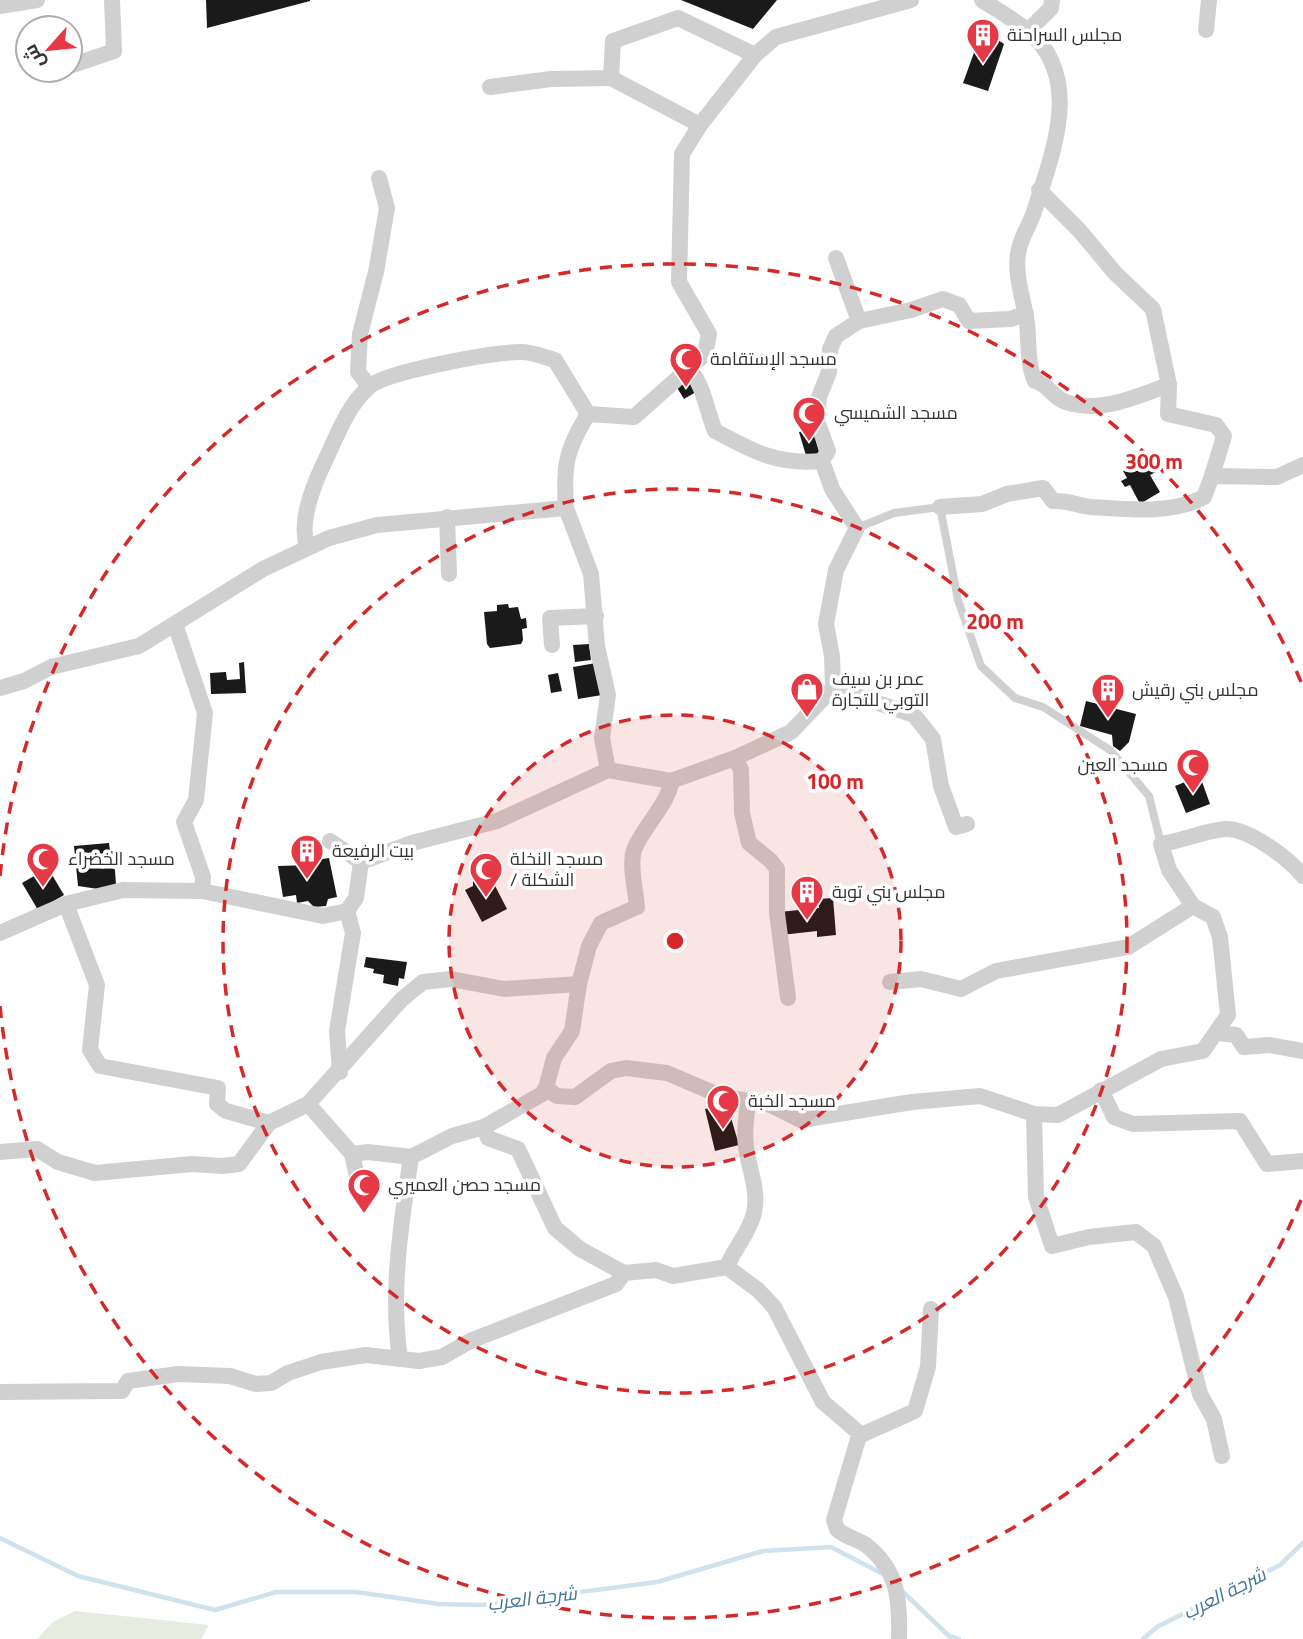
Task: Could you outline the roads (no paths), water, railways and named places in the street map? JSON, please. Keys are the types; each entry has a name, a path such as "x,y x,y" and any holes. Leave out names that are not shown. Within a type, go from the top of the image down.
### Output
{"street":[{"path":"0,6 37,0"},
{"path":"84,61 114,51 112,0"},
{"path":"587,414 634,417 705,355 709,334 679,282 678,211 682,153 700,125 755,55 776,37 911,0"},
{"path":"982,0 1028,31 1045,50 1058,74 1061,103 1058,132 1018,251 1019,288 1026,314 1031,372 1035,381 1045,383 1066,402 1101,407 1169,386"},
{"path":"1028,31 1051,8 1052,0"},
{"path":"1206,30 1209,0"},
{"path":"611,78 613,41 678,18 755,55"},
{"path":"490,87 551,79 611,78 700,125"},
{"path":"369,386 358,372 360,334 376,272 387,208 379,177"},
{"path":"940,507 982,504 1007,494 1043,488 1053,502 1072,500 1091,507 1098,505 1125,511 1183,506 1203,497 1212,476 1223,436 1216,425 1168,414 1169,386 1153,309 1039,190"},
{"path":"836,258 859,321"},
{"path":"822,461 828,451 817,421 819,397 829,372 830,348 836,336 859,321 911,310 943,299 960,305 969,321 1010,319 1026,314"},
{"path":"307,547 302,532 315,482 349,411 369,386 407,370 521,351 555,360 587,414"},
{"path":"690,369 703,387 715,432 753,452 792,464 822,461"},
{"path":"587,414 569,445 563,474 566,508 591,574 597,646 608,695 602,738 608,770"},
{"path":"361,862 412,843 522,811 608,770 671,781 735,758 791,732 833,688 832,656 826,624 836,570 857,528 832,489 822,461"},
{"path":"1212,476 1277,477 1303,465"},
{"path":"0,688 24,681 51,667 139,646 263,569 307,547 377,525 566,508"},
{"path":"447,517 449,574"},
{"path":"552,645 550,618 596,616"},
{"path":"175,624 205,713 196,800 184,822 202,877 202,891"},
{"path":"833,688 914,715 933,739 951,818 956,827 967,824"},
{"path":"735,758 741,770 742,813 749,843 777,869 777,913 788,998"},
{"path":"352,1154 368,1152 411,1157 452,1136 484,1126 542,1094 554,1058 572,1031 579,984 589,946 601,923 637,907 633,852 656,809 671,789 671,781"},
{"path":"545,1088 557,1096 575,1097 611,1071 626,1068 667,1073 721,1096 748,1103 771,1105 801,1120 912,1102 980,1096 1034,1114 1058,1115 1161,1059 1203,1051 1228,1016 1220,937 1213,918 1192,906 1169,870 1161,844 1228,829 1297,857 1303,876"},
{"path":"330,841 361,862"},
{"path":"0,933 66,904 123,890 163,888 202,891 323,916 347,911 356,898 361,862"},
{"path":"66,904 97,985 90,1050 100,1066 218,1088 217,1104 226,1111 269,1123"},
{"path":"890,982 921,979 961,989 996,971 1128,947 1192,906"},
{"path":"340,1072 337,1031 353,933 347,911"},
{"path":"0,1152 37,1149 58,1162 95,1172 192,1164 222,1167 239,1164 269,1123 308,1104 340,1072 402,999 423,982 451,979 504,989 579,984"},
{"path":"1218,1033 1236,1035 1244,1047 1269,1045 1303,1051"},
{"path":"1101,1090 1114,1117 1133,1124 1240,1121 1267,1164 1303,1161"},
{"path":"727,1268 731,1256 741,1245 754,1213 756,1190 746,1146 748,1103"},
{"path":"308,1104 352,1154 358,1181 357,1192"},
{"path":"1034,1114 1036,1197 1052,1246 1089,1237 1136,1232 1154,1246 1175,1297 1200,1394 1214,1419 1222,1456"},
{"path":"484,1126 488,1138 518,1149 555,1228 580,1249 624,1273 656,1270 673,1276 727,1268 758,1290 774,1307 823,1402 859,1436"},
{"path":"400,1359 395,1327 400,1235 411,1157"},
{"path":"0,1392 122,1391 128,1381 178,1374 230,1376 256,1384 271,1383 288,1373 321,1362 366,1355 419,1361 442,1357 470,1341 616,1284 624,1273"},
{"path":"899,1639 900,1599 891,1574 866,1545 837,1529 834,1520 859,1436 915,1411 928,1367 931,1309"}],"lane":[{"path":"857,528 894,513 940,507 958,600 970,644 981,666 1015,698 1043,707 1110,750 1149,796 1161,844"}],"waterway":[{"name":"شرجة العرب","path":"0,1538 78,1576 215,1610 276,1592 356,1592 439,1604 482,1605 657,1582 763,1551 831,1547 883,1574"},
{"name":"شرجة العرب","path":"1143,1639 1157,1627 1280,1565 1303,1543"},
{"name":"شرجة العرب","path":"903,1592 949,1636 959,1639"}],"place":[{"name":"مجلس السراحنة","path":"983,65"},
{"name":"مسجد الإستقامة","path":"686,389"},
{"name":"مسجد الشميسي","path":"809,443"},
{"name":"عمر بن سيف التوبي للتجارة","path":"807,719"},
{"name":"مجلس بني رقيش","path":"1108,720"},
{"name":"مسجد العين","path":"1193,795"},
{"name":"بيت الرفيعة","path":"307,881"},
{"name":"مسجد الخضراء","path":"43,889"},
{"name":"مسجد النخلة / الشكلة","path":"486,899"},
{"name":"مجلس بني توبة","path":"807,922"},
{"name":"مسجد الخبة","path":"723,1131"},
{"name":"مسجد حصن العميري","path":"364,1215"}]}
